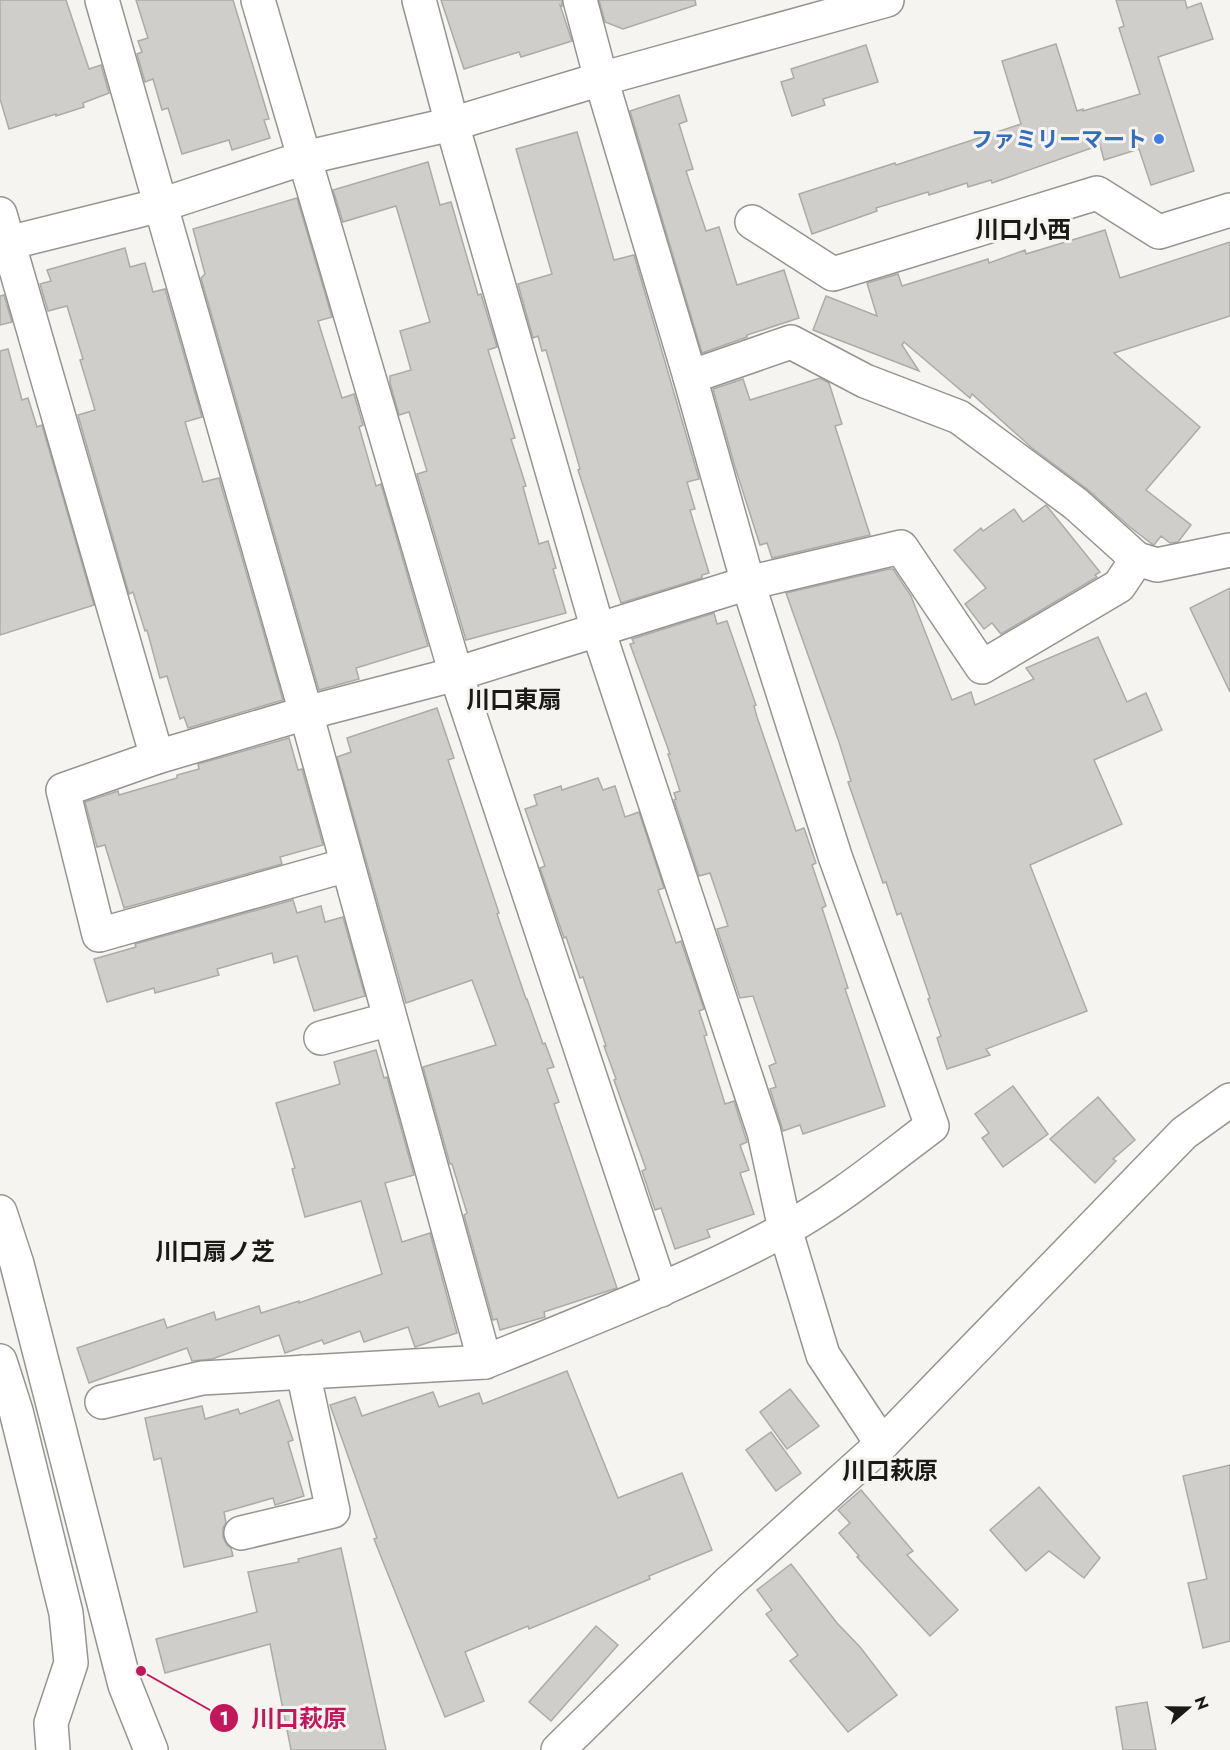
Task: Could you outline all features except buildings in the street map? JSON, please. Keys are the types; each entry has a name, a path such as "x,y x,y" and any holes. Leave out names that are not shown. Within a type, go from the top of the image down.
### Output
{"street":[{"path":"102,0 306,713 484,1362"},
{"path":"258,0 456,674 661,1290"},
{"path":"419,0 452,123 598,630 764,1132 785,1229 823,1355 882,1444"},
{"path":"102,1402 202,1378 484,1362 661,1290 785,1229 851,1187 932,1126 835,856 748,583 690,377 600,79 580,0"},
{"path":"157,757 3,234 161,205 304,158 452,123 600,79 887,0"},
{"path":"752,222 833,274 1097,193 1160,232 1230,210"},
{"path":"690,377 790,342 864,381 959,417 1076,504 1137,560 1157,565 1230,550"},
{"path":"347,865 99,935 63,790 157,757 306,713 456,674 748,583 901,547 982,667 1119,586 1137,560"},
{"path":"321,1038 390,1019"},
{"path":"558,1750 728,1583 882,1444 1184,1133 1230,1100"},
{"path":"0,1212 20,1275 125,1685 151,1750"},
{"path":"0,1361 16,1411 66,1613 71,1663 51,1723 52,1750"},
{"path":"241,1533 333,1511 303,1372"}],"place":[{"name":"ファミリーマート","path":"1159,139"},
{"name":"川口萩原","path":"141,1671"}],"district":[{"name":"川口小西","path":"1023,230"},
{"name":"川口東扇","path":"514,700"},
{"name":"川口扇ノ芝","path":"215,1252"},
{"name":"川口萩原","path":"890,1471"}]}
